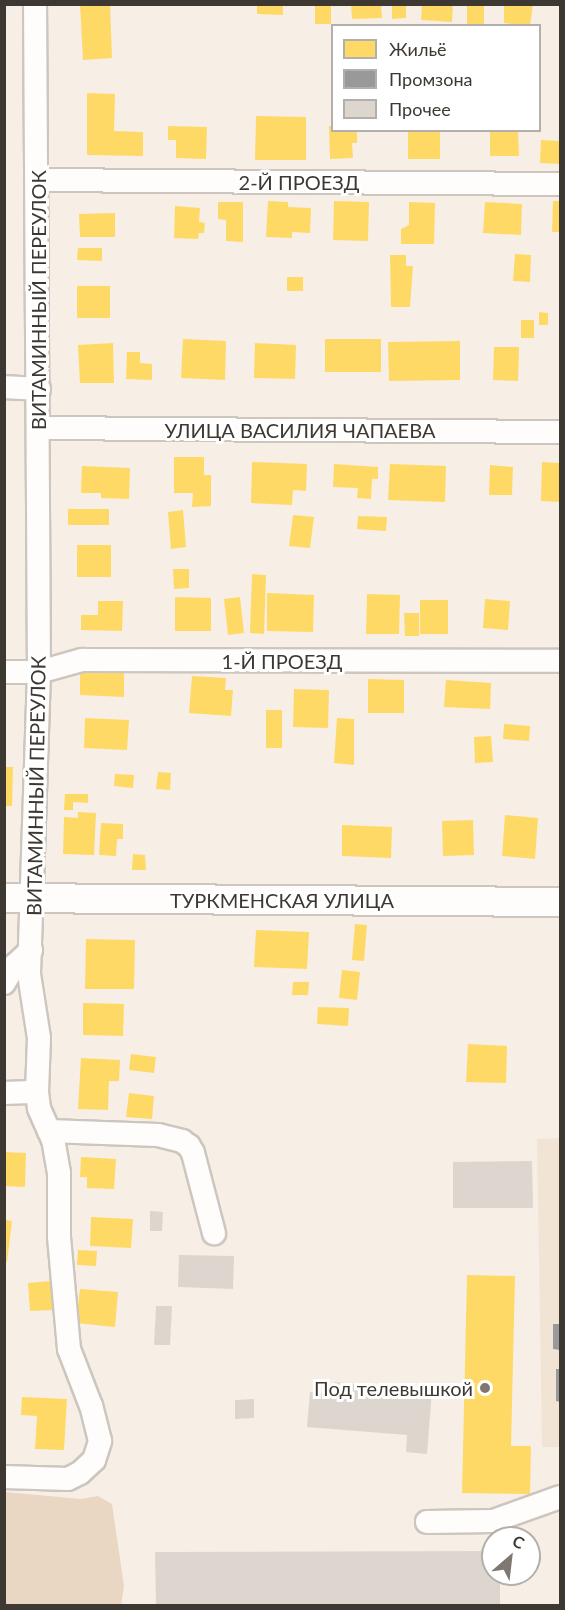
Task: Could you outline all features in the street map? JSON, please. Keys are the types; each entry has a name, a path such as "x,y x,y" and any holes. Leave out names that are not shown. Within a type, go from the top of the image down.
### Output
{"main road":[{"name":"ТУРКМЕНСКАЯ УЛИЦА","path":"4,898 561,902"}],"street":[{"name":"ВИТАМИННЫЙ ПЕРЕУЛОК","path":"4,1477 68,1479 88,1468 98,1453 100,1441 91,1406 69,1349 59,1236 59,1173 49,1131 39,1108 37,1092 39,1038 31,993 39,672 35,4"},
{"name":"2-Й ПРОЕЗД","path":"37,180 561,184"},
{"path":"4,387 39,389"},
{"name":"УЛИЦА ВАСИЛИЯ ЧАПАЕВА","path":"39,428 561,432"},
{"name":"1-Й ПРОЕЗД","path":"4,672 39,672 82,660 561,661"},
{"path":"4,983 15,965 31,950"},
{"path":"4,1093 37,1092"},
{"path":"49,1131 158,1135 182,1141 193,1153 214,1233"},
{"path":"427,1522 493,1521 561,1497"}],"shaded area":[{"path":"560,1138 560,1447 542,1447 537,1139"},
{"path":"5,1492 81,1499 98,1496 112,1504 124,1586 121,1605 5,1605"}],"building: Жильё":[{"path":"80,4 110,4 112,58 83,60"},
{"path":"257,4 283,4 283,15 257,14"},
{"path":"315,4 331,4 331,24 315,24"},
{"path":"351,4 381,4 382,18 352,19"},
{"path":"392,4 406,4 406,18 392,19"},
{"path":"422,4 453,4 452,22 421,20"},
{"path":"467,4 484,4 484,24 467,24"},
{"path":"504,4 533,4 530,24 504,23"},
{"path":"87,93 115,94 114,131 143,132 143,156 87,155"},
{"path":"256,116 306,117 306,160 255,160"},
{"path":"168,126 207,127 206,159 176,158 176,140 168,140"},
{"path":"329,126 331,126 331,132 357,132 357,143 352,143 353,158 330,159"},
{"path":"408,132 440,132 440,159 408,159"},
{"path":"490,132 518,132 519,156 490,156"},
{"path":"541,140 560,141 560,164 540,163"},
{"path":"268,201 288,202 288,207 311,208 310,233 292,232 292,238 266,237"},
{"path":"334,201 369,202 368,241 333,240"},
{"path":"553,201 560,201 560,232 552,232"},
{"path":"218,202 243,202 243,242 226,241 226,220 218,219"},
{"path":"409,202 435,203 434,244 401,244 401,229 409,225"},
{"path":"485,202 522,204 521,235 483,233"},
{"path":"175,206 200,208 199,222 205,223 204,233 199,233 198,239 174,238"},
{"path":"115,213 115,237 80,237 79,214"},
{"path":"78,248 102,248 102,261 77,260"},
{"path":"515,254 531,255 530,282 513,281"},
{"path":"390,255 406,255 406,266 413,266 410,307 391,307"},
{"path":"287,277 303,277 303,291 287,291"},
{"path":"77,286 110,286 110,318 77,318"},
{"path":"539,312 548,313 548,325 539,325"},
{"path":"521,320 534,320 534,338 521,338"},
{"path":"183,339 226,341 225,380 181,378"},
{"path":"325,339 381,339 381,372 325,372"},
{"path":"460,341 460,380 389,381 388,342"},
{"path":"113,343 114,383 80,383 78,345"},
{"path":"255,343 296,345 295,379 254,378"},
{"path":"494,347 519,347 518,381 493,380"},
{"path":"127,352 140,352 140,363 152,364 152,380 126,379"},
{"path":"174,457 204,457 204,475 211,475 211,506 192,507 193,493 174,493"},
{"path":"252,462 307,464 306,491 293,490 292,505 251,503"},
{"path":"542,462 560,463 560,502 541,501"},
{"path":"334,464 378,467 378,479 372,479 371,499 357,498 358,488 333,487"},
{"path":"390,464 446,466 445,502 388,500"},
{"path":"490,465 513,467 512,495 489,495"},
{"path":"82,466 130,468 129,499 101,498 101,493 81,493"},
{"path":"68,509 109,509 109,525 68,525"},
{"path":"183,510 186,547 171,549 168,512"},
{"path":"293,515 314,517 310,548 289,546"},
{"path":"358,516 387,517 386,531 357,529"},
{"path":"77,545 111,545 111,577 77,577"},
{"path":"173,569 189,569 189,588 174,589"},
{"path":"252,574 266,575 264,634 250,633"},
{"path":"267,593 314,595 313,632 267,631"},
{"path":"367,594 400,595 399,634 366,634"},
{"path":"175,597 211,598 211,631 175,631"},
{"path":"240,597 244,633 228,635 224,599"},
{"path":"485,599 510,601 508,630 483,628"},
{"path":"420,600 448,600 448,634 420,634"},
{"path":"98,601 123,601 122,631 81,630 81,615 98,615"},
{"path":"404,613 419,613 419,636 405,636"},
{"path":"80,671 124,673 124,697 80,695"},
{"path":"192,676 226,678 225,690 233,690 231,716 189,713"},
{"path":"368,679 404,680 404,713 368,713"},
{"path":"446,680 491,683 490,709 444,707"},
{"path":"294,689 329,690 328,728 293,727"},
{"path":"266,710 282,710 282,748 266,748"},
{"path":"85,718 129,720 127,750 84,748"},
{"path":"337,718 354,719 354,765 334,763"},
{"path":"504,724 530,726 529,741 503,739"},
{"path":"491,736 493,762 475,763 474,737"},
{"path":"4,767 13,767 12,806 4,806"},
{"path":"158,772 171,773 170,790 156,789"},
{"path":"115,774 134,775 133,788 114,786"},
{"path":"65,794 88,794 88,803 73,802 73,810 64,810"},
{"path":"78,812 96,813 94,855 63,854 64,817 78,818"},
{"path":"505,815 538,818 535,859 502,856"},
{"path":"473,820 474,855 443,856 442,821"},
{"path":"101,823 123,824 123,839 117,839 116,856 99,855"},
{"path":"342,825 392,827 391,858 342,856"},
{"path":"133,854 145,855 146,870 132,870"},
{"path":"355,924 367,925 364,961 352,960"},
{"path":"256,930 309,932 307,969 254,967"},
{"path":"86,939 135,940 134,989 85,989"},
{"path":"342,970 360,972 357,1000 339,998"},
{"path":"293,982 309,982 308,995 292,995"},
{"path":"83,1003 124,1004 123,1036 83,1035"},
{"path":"318,1007 349,1008 348,1026 317,1024"},
{"path":"468,1044 507,1046 506,1083 466,1082"},
{"path":"131,1054 156,1057 154,1073 129,1070"},
{"path":"81,1058 120,1060 119,1081 109,1081 108,1110 78,1109"},
{"path":"129,1093 154,1096 152,1119 126,1117"},
{"path":"4,1152 26,1153 25,1187 4,1186"},
{"path":"81,1157 116,1159 114,1189 87,1188 87,1177 80,1177"},
{"path":"91,1217 133,1219 131,1248 90,1246"},
{"path":"5,1220 12,1221 7,1262 5,1262"},
{"path":"78,1250 97,1251 96,1266 77,1265"},
{"path":"467,1275 515,1276 511,1446 531,1446 530,1494 462,1493"},
{"path":"51,1281 53,1310 30,1311 28,1283"},
{"path":"80,1289 118,1292 115,1327 76,1323"},
{"path":"22,1397 67,1399 64,1450 35,1449 37,1416 21,1415"}],"building: Промзона":[{"path":"553,1324 560,1324 560,1350 553,1349"},
{"path":"556,1369 560,1369 560,1402 556,1401"}],"building: Прочее":[{"path":"532,1161 533,1208 453,1208 453,1162"},
{"path":"150,1211 163,1212 162,1231 150,1231"},
{"path":"179,1255 234,1256 233,1289 178,1287"},
{"path":"156,1306 172,1306 170,1345 154,1345"},
{"path":"334,1382 432,1390 427,1454 406,1452 407,1435 307,1427 310,1392 333,1394"},
{"path":"254,1399 254,1418 235,1419 235,1400"},
{"path":"481,1551 481,1586 500,1586 500,1606 156,1606 155,1552"}],"place":[{"name":"Под телевышкой","path":"485,1388"}]}
